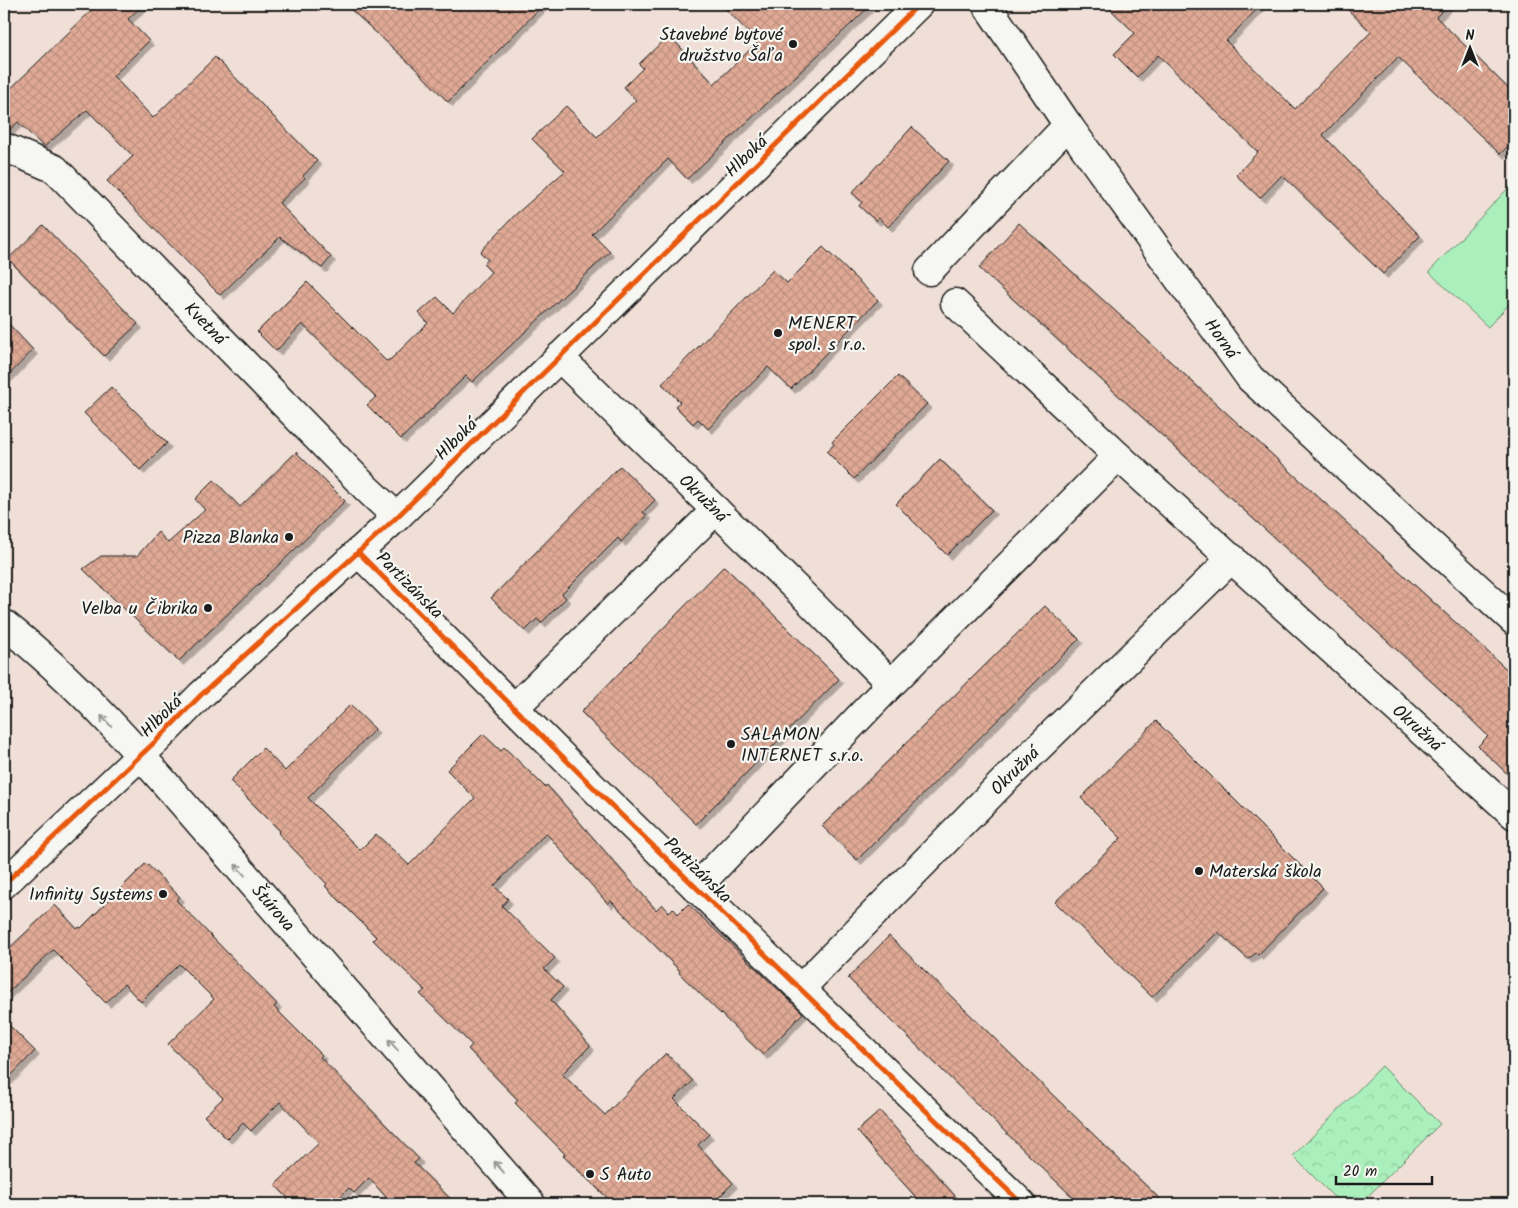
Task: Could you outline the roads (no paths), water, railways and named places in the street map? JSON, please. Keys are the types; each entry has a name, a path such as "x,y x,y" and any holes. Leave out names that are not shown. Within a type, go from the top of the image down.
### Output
{"street":[{"name":"Hlboká","path":"4,884 201,695 397,517 919,4"},
{"name":"Horná","path":"986,4 1068,124 1250,378 1514,621"},
{"path":"929,271 1068,124"},
{"name":"Kvetná","path":"4,147 55,169 367,489 397,517"},
{"name":"Okružná","path":"955,303 1118,456 1514,815"},
{"name":"Okružná","path":"559,357 891,684"},
{"path":"696,888 891,684 1118,456"},
{"path":"515,707 716,510"},
{"name":"Partizánska","path":"358,552 696,888 1022,1204"},
{"name":"Okružná","path":"801,988 1005,780 1232,558"},
{"name":"Štúrova","path":"4,624 25,641 66,681 139,756 531,1204"}],"place":[{"name":"Stavebné bytové družstvo Šaľa","path":"793,44"},
{"name":"MENERT spol. s r.o.","path":"778,333"},
{"name":"Pizza Blanka","path":"289,537"},
{"name":"Velba u Čibrika","path":"208,608"},
{"name":"SALAMON INTERNET s.r.o.","path":"731,744"},
{"name":"Materská škola","path":"1199,871"},
{"name":"Infinity Systems","path":"163,894"},
{"name":"S Auto","path":"590,1174"}]}
